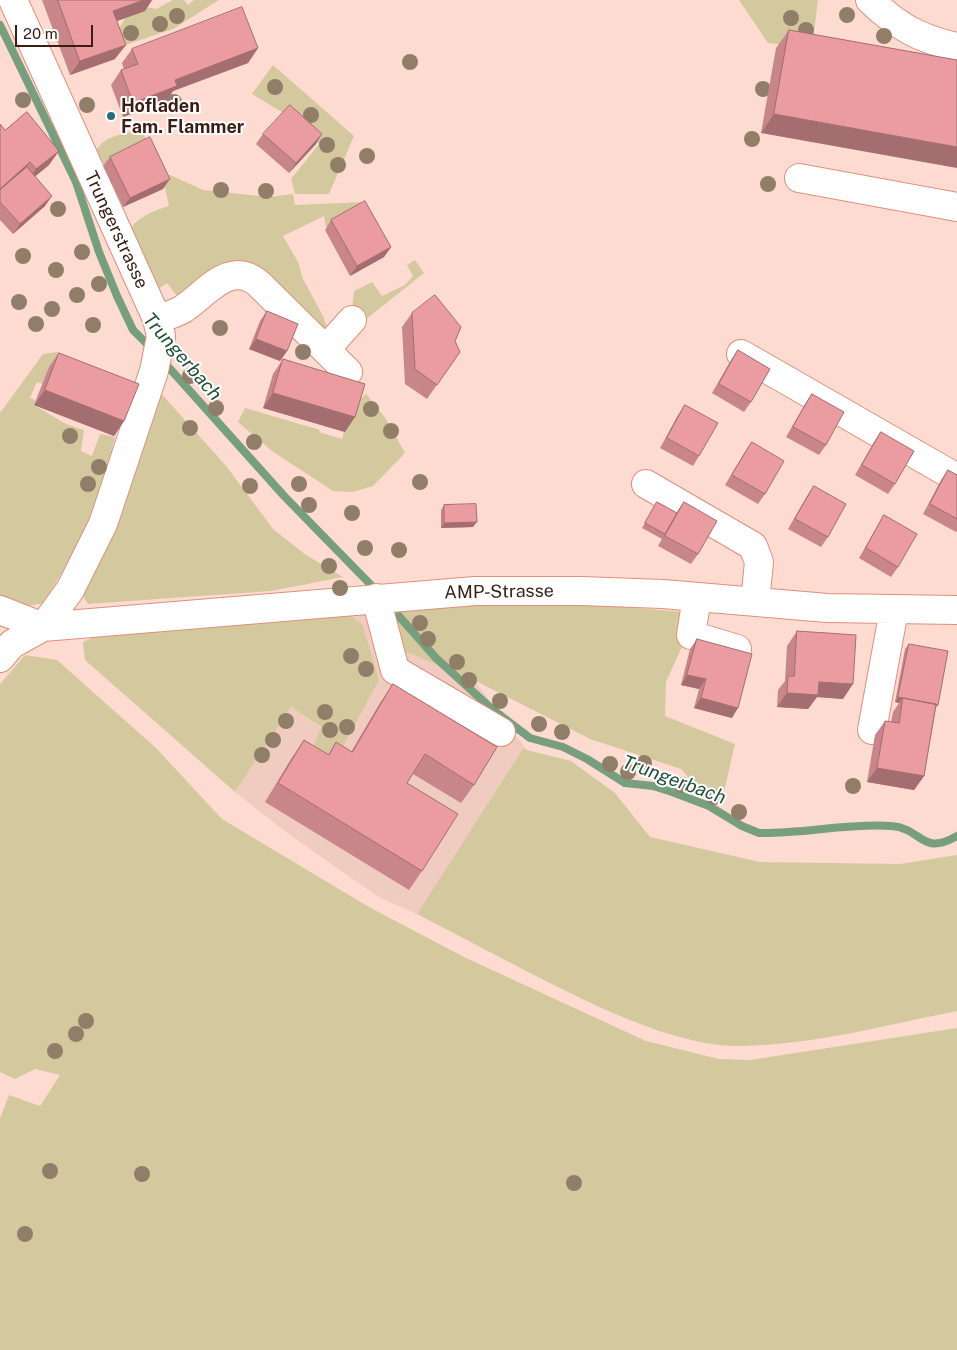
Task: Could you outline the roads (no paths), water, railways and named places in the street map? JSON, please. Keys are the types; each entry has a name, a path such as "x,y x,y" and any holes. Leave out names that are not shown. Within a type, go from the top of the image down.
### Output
{"street":[{"name":"Trungerstrasse","path":"13,0 159,327"},
{"path":"870,0 892,21 928,41 957,47"},
{"path":"799,178 957,207"},
{"path":"43,627 70,590 103,524 154,371 159,327 222,280 241,274 259,284 348,372"},
{"path":"326,349 352,320"},
{"path":"741,354 957,478"},
{"path":"646,484 753,546 759,562 755,602"},
{"name":"AMP-Strasse","path":"0,658 12,644 43,627 475,591 581,591 697,597 827,608 957,610"},
{"path":"697,597 691,635 737,649"},
{"path":"376,598 394,670 501,732"},
{"name":"AMP-Strasse","path":"0,610 43,627"},
{"path":"872,730 894,610"}],"waterway":[{"name":"Trungerbach","path":"0,25 76,182 99,252 117,296 133,330 152,349"},
{"name":"Trungerbach","path":"163,361 285,497 371,585"},
{"name":"Trungerbach","path":"397,614 436,658 492,709 530,738 563,747 587,759 625,783 653,786 672,792 709,806 742,826 759,833 874,825 902,828 910,831 922,840 936,844 957,836"}],"place":[{"name":"Hofladen Fam. Flammer","path":"111,116"}]}
